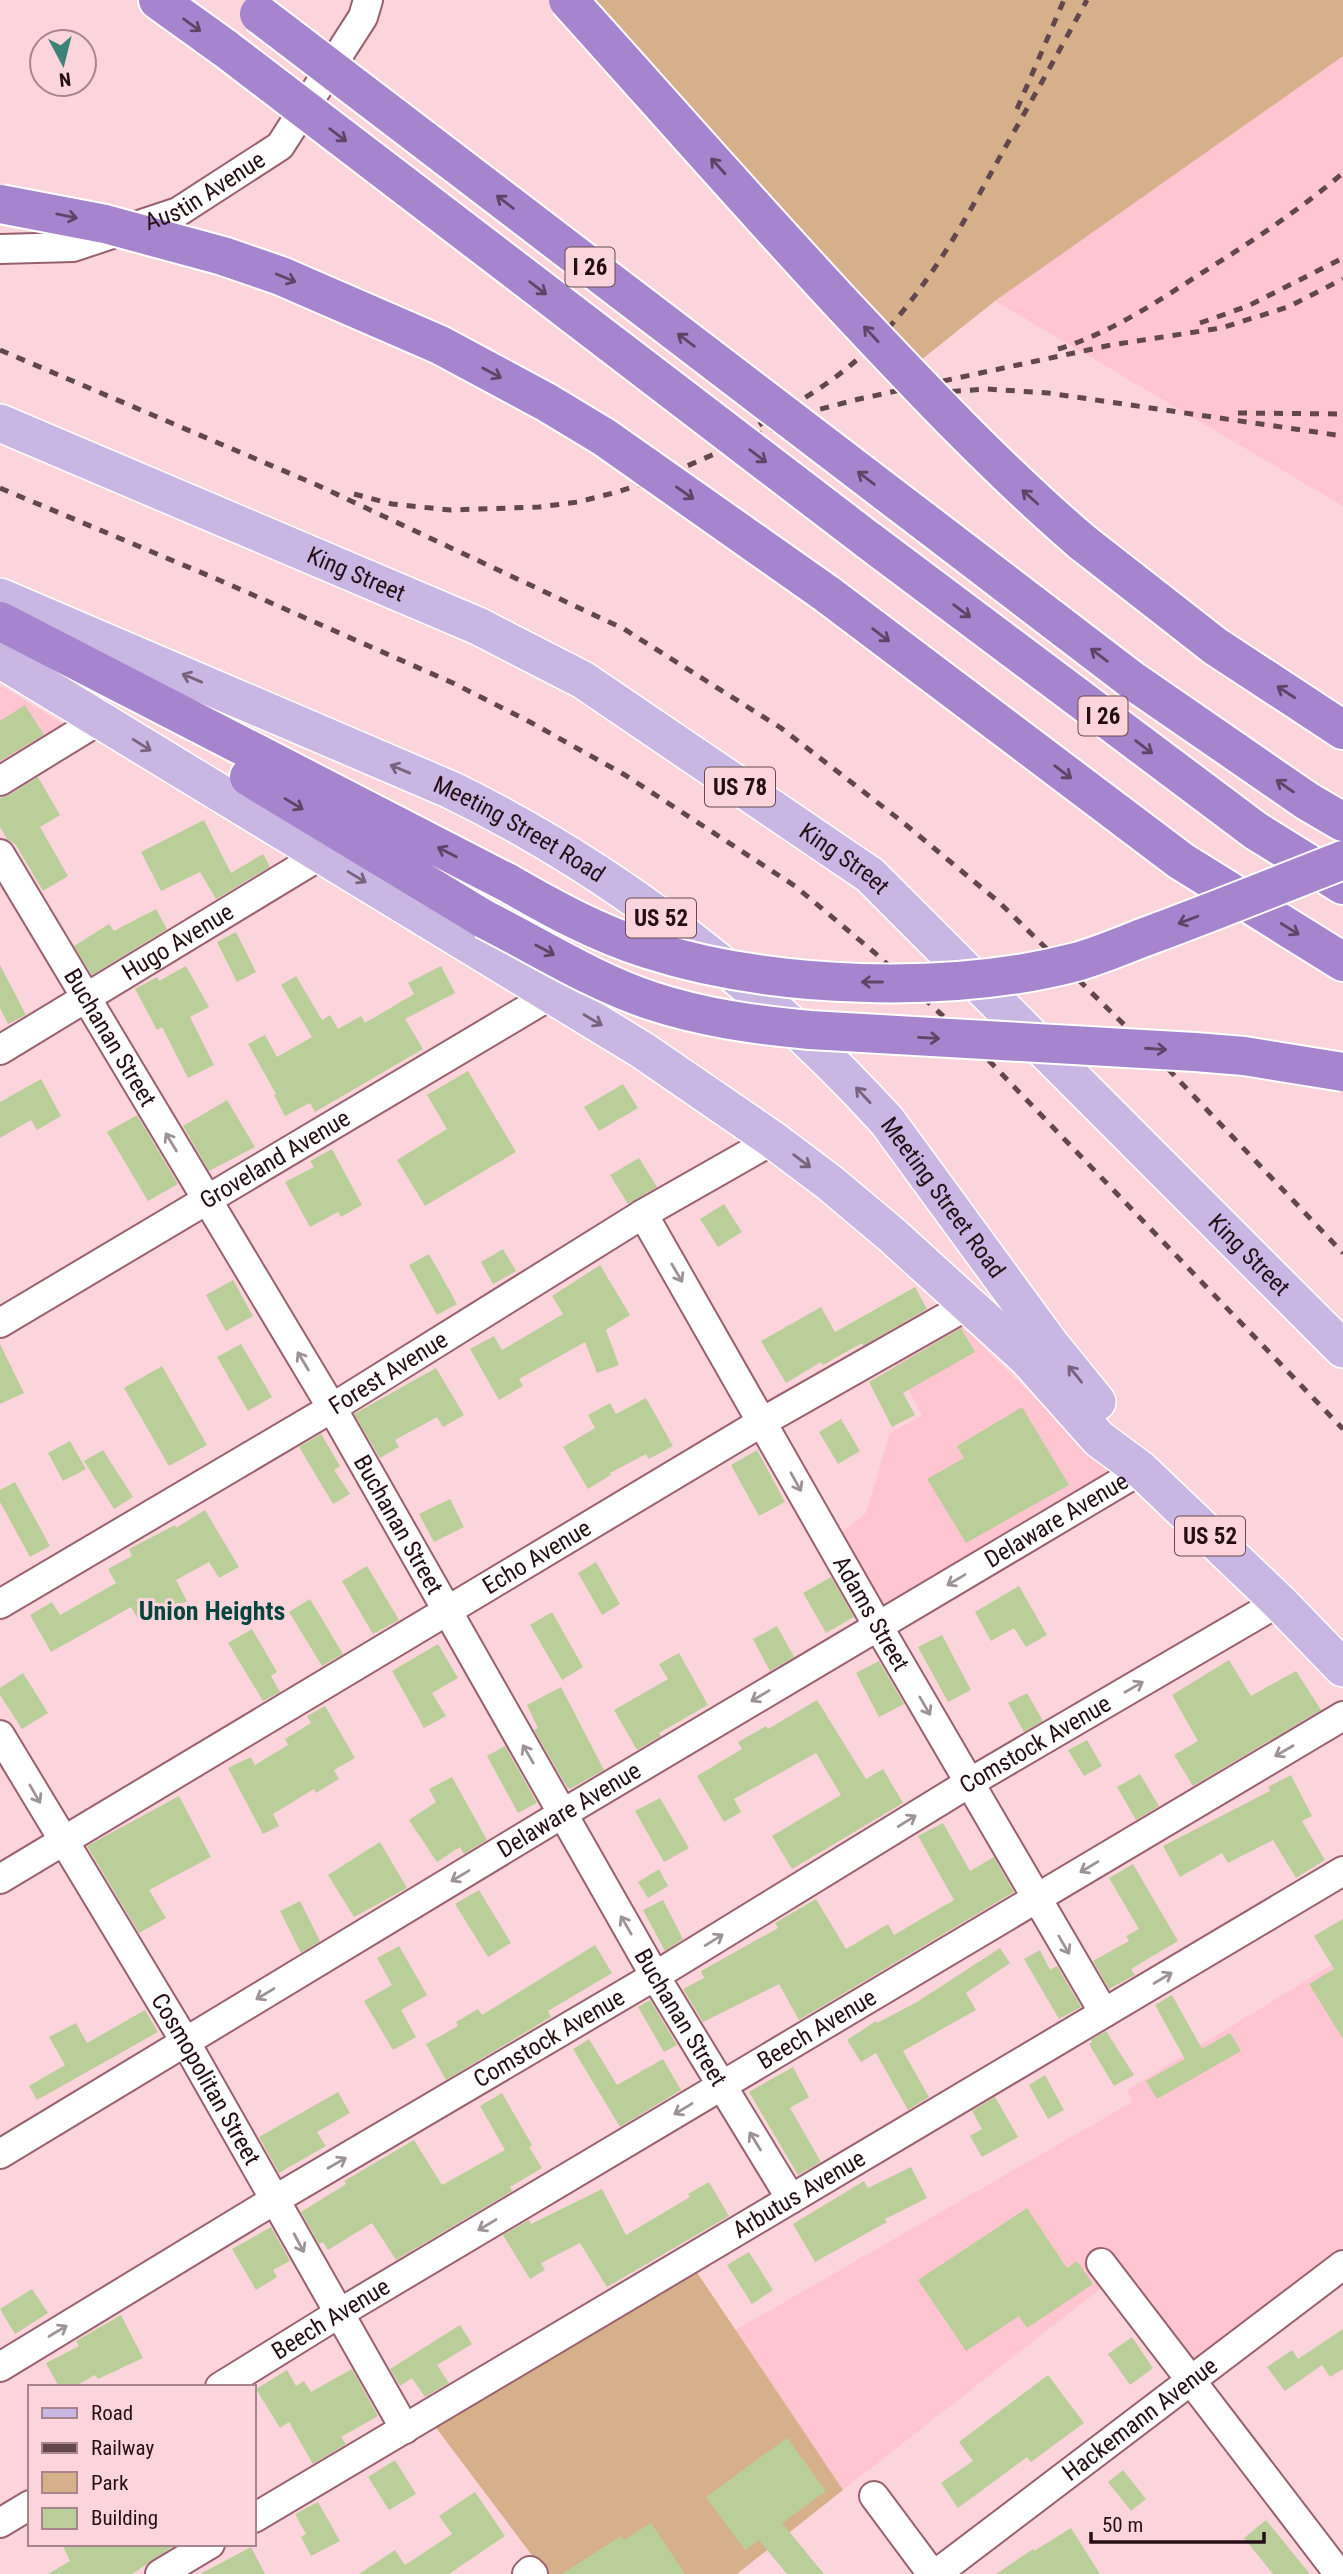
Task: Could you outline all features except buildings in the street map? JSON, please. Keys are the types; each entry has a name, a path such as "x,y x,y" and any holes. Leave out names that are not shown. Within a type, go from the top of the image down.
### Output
{"highway":[{"name":"I 26","path":"158,0 226,49 868,540 1256,831 1343,886"},
{"path":"568,0 906,372 1024,492 1082,542 1215,646 1343,730"},
{"name":"I 26","path":"250,7 1133,681 1307,801 1343,822"},
{"path":"0,204 105,223 223,256 291,280 440,345 546,402 604,437 827,594 1181,861 1343,962"},
{"path":"0,621 577,921 670,956 748,971 810,980 912,982 1013,975 1077,961 1343,860"},
{"path":"0,638 143,713 484,919 611,985 695,1014 747,1024 810,1030 1244,1056 1343,1072"}],"main road":[{"name":"King Street","path":"0,423 478,626 583,680 870,875 1343,1349"},
{"name":"Meeting Street Road","path":"0,597 451,790 549,842 638,899 753,991 857,1088 887,1121 1050,1344 1121,1430 1141,1470"},
{"name":"Meeting Street Road","path":"0,659 642,1050 773,1140 893,1236 1027,1358 1099,1438 1141,1470 1279,1602 1343,1668"}],"street":[{"name":"Austin Avenue","path":"0,249 73,247 178,212 280,146 363,17 368,0"},
{"path":"0,781 101,719"},
{"name":"Buchanan Street","path":"0,854 332,1408 655,1976 791,2199"},
{"name":"Hugo Avenue","path":"0,1050 321,855"},
{"name":"Groveland Avenue","path":"0,1322 551,995"},
{"name":"Forest Avenue","path":"0,1604 332,1408 643,1214 773,1140"},
{"name":"Adams Street","path":"643,1214 878,1626 1104,2013"},
{"name":"Echo Avenue","path":"0,1879 762,1422 968,1305"},
{"name":"Delaware Avenue","path":"0,2154 562,1814 1141,1470"},
{"name":"Comstock Avenue","path":"0,2367 276,2199 655,1976 969,1783 1279,1602"},
{"name":"Beech Avenue","path":"223,2385 1343,1716"},
{"name":"Cosmopolitan Street","path":"0,1735 186,2043 405,2429"},
{"name":"Arbutus Avenue","path":"256,2517 1343,1871"},
{"path":"1101,2263 1339,2574"},
{"name":"Hackemann Avenue","path":"934,2574 1343,2265"},
{"path":"874,2496 934,2574"},
{"path":"0,2523 28,2506"},
{"path":"160,2574 207,2546"}],"shaded area":[{"path":"1343,0 1343,506 995,301"},
{"path":"2,686 78,733 0,781 0,688"},
{"path":"951,1315 1119,1484 878,1626 830,1542 866,1513 890,1433 922,1416 888,1350"},
{"path":"1343,1958 1343,2265 1191,2380 1113,2279 843,2490 734,2331 1132,2102 1127,2090"}],"green space":[{"path":"568,0 1343,0 1343,56 995,301 906,372"},
{"path":"696,2271 843,2490 737,2574 546,2574 434,2425"}],"railway":[{"path":"1017,109 1064,0"},
{"path":"759,425 841,373 898,318 971,210 1087,0"},
{"path":"1058,349 1113,327 1164,297 1272,227 1343,173"},
{"path":"1200,323 1248,306 1343,258"},
{"path":"354,494 392,504 450,510 539,507 578,502 660,478 809,412 1111,345 1221,328 1288,307 1343,279"},
{"path":"0,350 317,485 624,629 781,728 900,820 1000,903 1151,1051 1343,1253"},
{"path":"916,394 987,389 1048,393 1343,436"},
{"path":"1238,413 1343,414"},
{"path":"0,488 453,683 625,775 795,886 875,953 971,1042 1343,1429"}],"district":[{"name":"Union Heights","path":"212,1611"}]}
